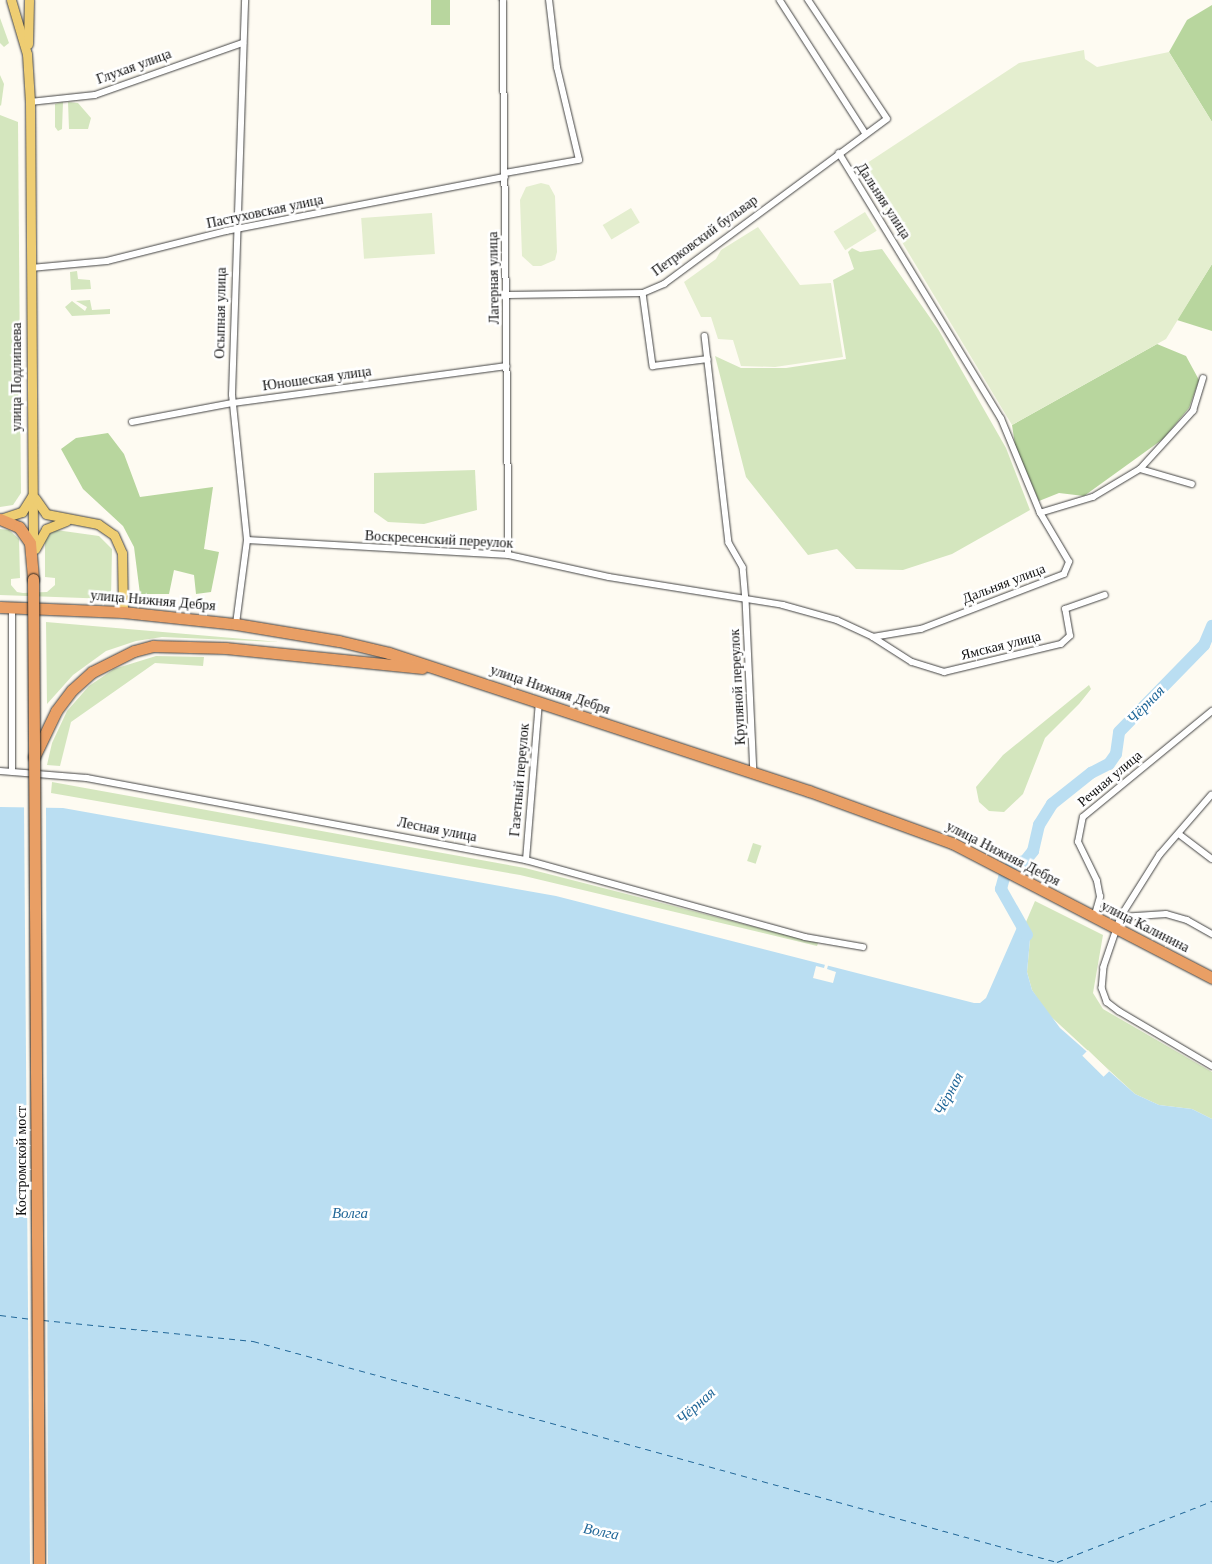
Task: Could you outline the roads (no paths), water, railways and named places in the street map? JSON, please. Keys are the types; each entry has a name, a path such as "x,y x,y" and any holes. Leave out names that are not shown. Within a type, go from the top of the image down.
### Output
{"highway":[{"path":"0,519 19,527 33,552"},
{"name":"улица Подлипаева","path":"33,552 34,757"},
{"name":"улица Нижняя Дебря","path":"0,607 123,612 236,624 339,641 446,671 754,774 952,843 1064,903"},
{"path":"34,757 56,711 72,690 114,658 153,646 226,648 446,671"},
{"name":"Костромской мост","path":"34,757 39,1564"},
{"name":"улица Калинина","path":"1064,903 1212,978"}],"main road":[{"name":"улица Подлипаева","path":"11,0 26,54 30,102 33,552"},
{"path":"26,54 29,0"},
{"path":"0,519 22,512 33,493 46,514 69,521 98,524 106,528 119,542 123,612"},
{"path":"33,552 46,529 69,521"}],"street":[{"name":"Осыпная улица","path":"236,624 247,540 233,403 236,230 245,0"},
{"name":"Лагерная улица","path":"503,0 508,295 509,555"},
{"name":"Пастуховская улица","path":"31,268 107,261 236,230 579,160 557,68 550,0"},
{"path":"780,0 866,134"},
{"name":"Петрковский бульвар","path":"508,295 643,293 664,284 887,119 808,0"},
{"name":"Глухая улица","path":"30,102 95,94 111,86 243,43"},
{"name":"Дальняя улица","path":"839,154 1001,419 1040,513 1070,562 1064,574 922,629 873,637"},
{"path":"643,293 653,366 708,359"},
{"path":"705,336 729,543 742,567 746,599 837,620 873,637"},
{"name":"Юношеская улица","path":"132,422 233,403 507,366"},
{"path":"1040,513 1093,498 1140,469 1193,411 1203,380"},
{"path":"1140,469 1192,484"},
{"name":"Воскресенский переулок","path":"247,540 509,555 608,577 746,599"},
{"name":"Ямская улица","path":"873,637 912,662 944,672 1061,644 1070,636 1066,609 1105,595"},
{"name":"Крупяной переулок","path":"746,599 754,774"},
{"path":"12,607 12,772"},
{"name":"Газетный переулок","path":"526,860 539,702"},
{"name":"Речная улица","path":"1094,918 1100,897 1097,881 1078,842 1083,817 1212,711"},
{"name":"Лесная улица","path":"0,771 87,778 526,860 805,937 863,947"},
{"path":"1212,795 1160,855 1121,917 1102,978 1107,1002 1212,1066"},
{"path":"1179,834 1212,859"},
{"name":"улица Калинина","path":"1121,917 1166,914 1188,920 1212,934"}],"water":[{"name":"Волга","path":"0,807 63,808 556,896 974,1003 980,1003 986,998 1018,925 1021,921 1026,922 1030,939 1027,972 1032,990 1060,1028 1135,1094 1159,1105 1192,1109 1212,1119 1212,1564 0,1564"}],"waterway":[{"name":"Чёрная","path":"1027,935 1001,889 1005,874 1014,863 1025,861 1033,851 1039,825 1052,804 1091,773 1109,764 1116,754 1119,732 1204,645 1212,626"}]}
